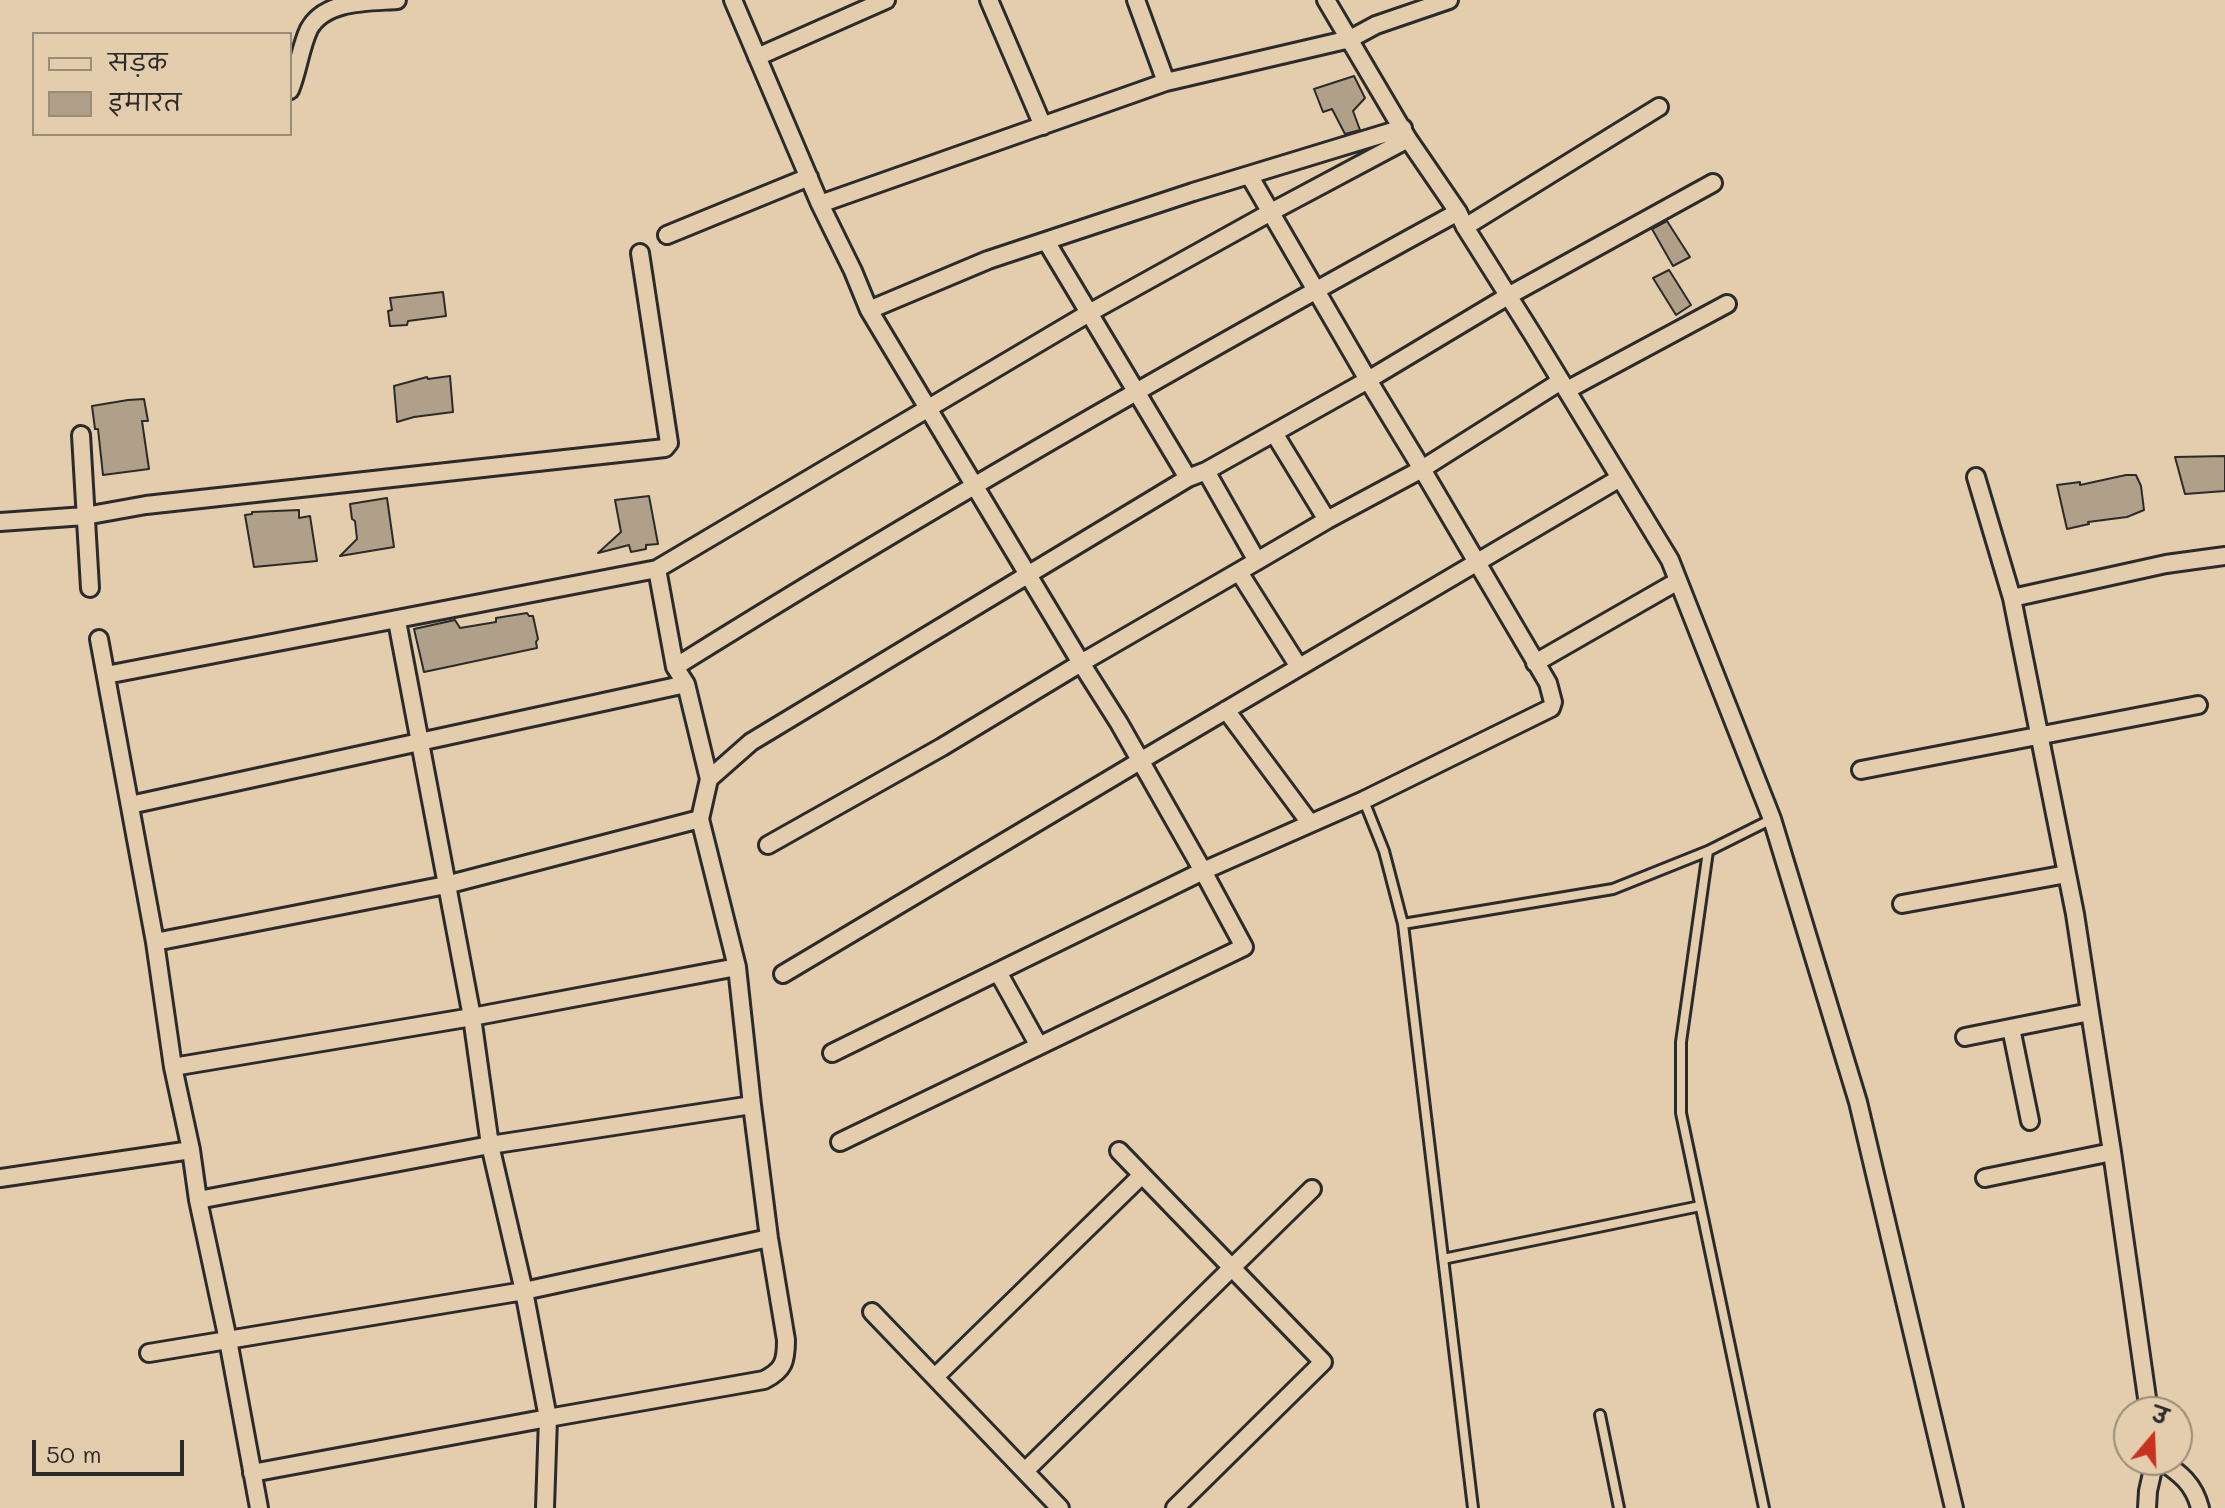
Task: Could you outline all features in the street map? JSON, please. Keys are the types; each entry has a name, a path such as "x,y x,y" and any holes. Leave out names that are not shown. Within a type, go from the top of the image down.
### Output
{"street":[{"path":"292,84 309,31 326,11 345,5 397,0"},
{"path":"733,0 869,310 1140,761 1244,947 840,1142"},
{"path":"757,57 887,0"},
{"path":"989,0 1043,126"},
{"path":"1136,0 1166,82"},
{"path":"1326,0 1670,560 1772,819 1858,1102 1954,1508"},
{"path":"820,204 1166,82 1350,39 1376,25 1449,0"},
{"path":"1465,227 1659,107"},
{"path":"869,310 988,260 1249,175 1406,134"},
{"path":"106,675 657,569 1089,313 1406,134"},
{"path":"832,1053 1203,871 1364,800 1548,711 1553,702 1548,683 1249,175"},
{"path":"667,235 809,177"},
{"path":"709,779 751,742 1188,478 1274,433 1508,296 1713,183"},
{"path":"675,667 973,485 1458,212"},
{"path":"1046,241 1188,478"},
{"path":"0,522 85,516 146,505 665,448 669,443 640,253"},
{"path":"768,845 1564,386 1727,304"},
{"path":"1274,433 1327,520"},
{"path":"81,435 90,588"},
{"path":"1206,471 1257,561"},
{"path":"1976,477 2012,598 2067,874 2112,1152 2147,1396"},
{"path":"783,974 1620,478"},
{"path":"2012,598 2166,564 2225,556"},
{"path":"252,1473 764,1380 777,1373 783,1364 786,1340 769,1238 737,967 700,819 709,779 686,684 675,667 657,569"},
{"path":"1239,572 1299,667"},
{"path":"1535,663 1678,581"},
{"path":"397,621 472,1017 490,1145 524,1291 548,1418 545,1508"},
{"path":"99,639 155,942 173,1067 259,1508"},
{"path":"130,805 686,684"},
{"path":"1861,770 2198,705"},
{"path":"1226,710 1310,823"},
{"path":"155,942 446,885 700,819"},
{"path":"1902,904 2067,874"},
{"path":"173,1067 472,1017 737,967"},
{"path":"998,972 1039,1046"},
{"path":"1965,1037 2090,1012"},
{"path":"2011,1028 2030,1121"},
{"path":"198,1200 490,1145 752,1105"},
{"path":"0,1178 191,1150"},
{"path":"1119,1151 1323,1362 1175,1508"},
{"path":"1985,1178 2112,1152"},
{"path":"935,1377 1142,1175"},
{"path":"1025,1471 1312,1189"},
{"path":"149,1353 524,1291 769,1238"},
{"path":"872,1312 1060,1508"},
{"path":"2147,1508 2152,1476"},
{"path":"2181,1476 2195,1492 2200,1508"}],"lane":[{"path":"1364,800 1384,851 1403,924 1473,1508"},
{"path":"1403,924 1613,889 1708,851 1772,819"},
{"path":"1708,851 1681,1042 1681,1113 1764,1508"},
{"path":"1443,1259 1700,1206"},
{"path":"1600,1415 1619,1508"}],"building":[{"path":"1354,76 1365,98 1353,111 1360,130 1345,134 1332,109 1323,112 1314,89"},
{"path":"1667,221 1690,257 1673,266 1652,229"},
{"path":"1669,270 1691,305 1676,315 1653,278"},
{"path":"443,292 446,316 390,326 390,298"},
{"path":"450,376 453,412 397,422 394,386 427,377"},
{"path":"144,399 148,421 142,421 149,469 103,475 92,406"},
{"path":"2225,456 2225,491 2185,494 2175,457"},
{"path":"2136,475 2141,486 2144,510 2127,517 2088,522 2067,529 2057,485 2080,482 2080,485"},
{"path":"649,496 658,544 646,545 646,549 631,552 629,545 598,553 621,532 615,500"},
{"path":"387,498 394,547 340,556 357,539 350,504"},
{"path":"299,510 299,518 310,516 317,561 254,567 245,515"},
{"path":"527,613 533,616 537,648 424,672 414,629 455,620 460,628"}]}
